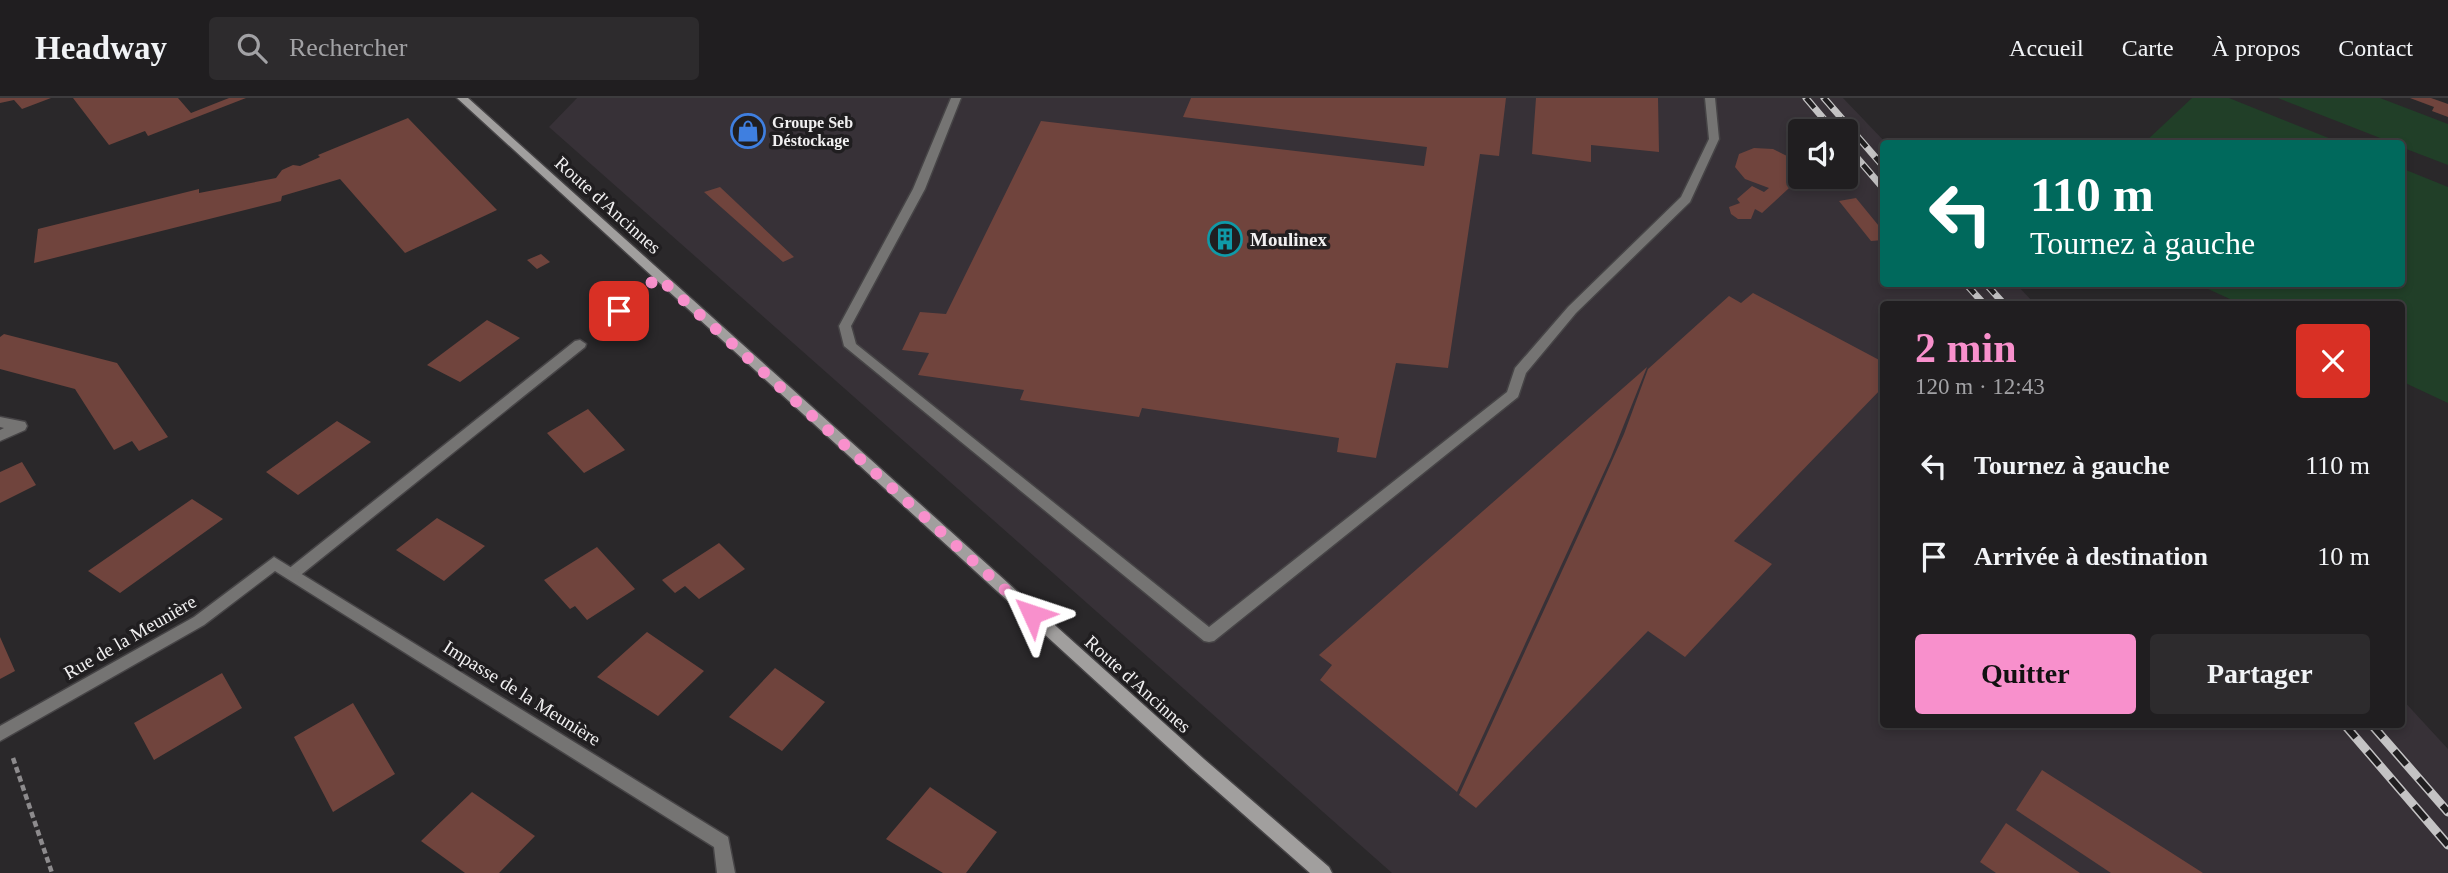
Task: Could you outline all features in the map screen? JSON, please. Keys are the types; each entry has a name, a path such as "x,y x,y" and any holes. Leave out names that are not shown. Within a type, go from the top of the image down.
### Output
{"main road":[{"name":"Route d'Ancinnes","path":"462,98 1323,873"}],"street":[{"path":"956,98 919,189 845,326 850,346 1209,636 1513,394 1520,371 1572,310 1686,199 1714,139 1710,98"},
{"path":"292,574 580,344"},
{"path":"0,422 20,426 0,436"},
{"name":"Impasse de la Meunière","path":"274,563 722,843 726,873"},
{"name":"Rue de la Meunière","path":"2,733 199,621 274,563"}],"path":[{"path":"580,344 658,277"},
{"path":"2,733 52,873"}],"shaded area":[{"path":"577,98 1843,98 1883,140 1880,140 1880,287 2019,287 2032,301 1880,301 1880,728 2405,728 2405,702 2448,749 2448,873 1392,873 549,127"}],"green space":[{"path":"2192,98 2229,98 2334,140 2147,140"},
{"path":"2278,98 2380,98 2448,124 2448,165 2405,149 2405,140 2385,140"},
{"path":"2405,170 2448,187 2448,403 2405,383 2405,301 2234,301 2204,287 2405,287"}],"building":[{"path":"0,98 51,98 22,109 14,100 0,103"},
{"path":"73,98 178,98 191,113 229,98 246,98 148,136 145,131 109,145"},
{"name":"Moulinex","path":"1191,98 1506,98 1499,156 1480,154 1448,368 1396,363 1376,458 1337,452 1339,438 1142,408 1139,417 1020,400 1024,390 918,375 929,353 902,350 920,312 946,314 1041,121 1424,166 1427,147 1183,117"},
{"path":"1536,98 1658,98 1659,152 1591,145 1591,162 1532,154"},
{"path":"2410,98 2431,98 2448,104 2448,117 2432,111 2434,107"},
{"path":"408,118 497,210 405,253 340,179 282,196 281,201 34,263 38,229 199,189 199,193 276,178 282,170 293,165 300,166 320,157 318,155"},
{"path":"1754,148 1773,149 1788,156 1788,189 1762,213 1755,209 1751,219 1738,219 1731,214 1729,207 1740,203 1737,199 1752,186 1764,192 1769,188 1745,179 1735,167 1739,154"},
{"path":"720,187 794,257 783,262 704,192"},
{"path":"1856,198 1880,227 1880,240 1871,241 1839,201"},
{"path":"541,254 550,262 537,269 527,260"},
{"path":"1753,293 1880,360 1880,390 1734,541 1772,564 1685,657 1648,631 1476,808 1459,795 1624,434 1648,369 1729,296 1741,303"},
{"path":"487,320 520,338 460,382 427,365"},
{"path":"4,334 117,363 168,437 139,451 132,441 114,450 75,389 0,369 0,337"},
{"path":"1647,367 1611,457 1457,792 1320,680 1332,665 1319,655"},
{"path":"588,409 625,450 584,473 547,433"},
{"path":"337,421 371,442 298,495 266,472"},
{"path":"22,462 36,485 0,503 0,472"},
{"path":"192,499 223,519 120,593 88,571"},
{"path":"437,518 485,546 444,581 396,550"},
{"path":"719,543 745,569 699,599 685,586 675,593 662,580"},
{"path":"597,547 635,589 587,620 575,606 570,609 544,580"},
{"path":"647,632 704,671 658,716 597,677"},
{"path":"0,637 15,671 0,679"},
{"path":"775,668 825,702 782,751 729,717"},
{"path":"222,673 242,708 154,760 134,723"},
{"path":"353,703 395,774 333,812 294,737"},
{"path":"2042,770 2203,873 2111,873 2016,810"},
{"path":"930,787 997,832 966,873 943,873 886,839"},
{"path":"472,792 535,836 499,873 465,873 421,841"},
{"path":"2006,823 2080,873 1996,873 1980,862"}],"railway":[{"path":"1806,98 1824,119"},
{"path":"1824,98 1880,163"},
{"path":"1858,159 1880,185"},
{"path":"1969,287 1981,301"},
{"path":"1989,287 2001,301"},
{"path":"2347,728 2448,845"},
{"path":"2374,728 2448,812"}],"place":[{"name":"Groupe Seb Déstockage","path":"748,131"},
{"name":"Moulinex","path":"1225,239"}],"route":[{"path":"619,311 658,277 1032,614"}]}
